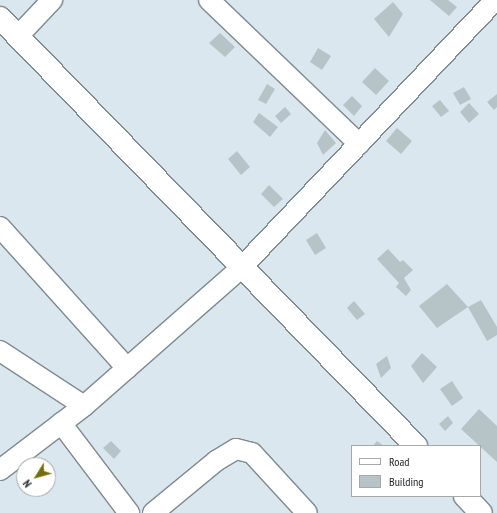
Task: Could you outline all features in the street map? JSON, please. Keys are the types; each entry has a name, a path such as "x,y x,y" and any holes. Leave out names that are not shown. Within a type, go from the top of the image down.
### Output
{"main road":[{"path":"0,18 240,268 415,445"},
{"path":"466,497 481,513"}],"street":[{"path":"18,36 52,0"},
{"path":"208,0 359,144"},
{"path":"0,470 84,406 240,268 495,0"},
{"path":"0,227 127,368"},
{"path":"0,351 84,406"},
{"path":"61,423 128,513"},
{"path":"153,513 216,461 236,449 252,453 307,513"}],"building":[{"path":"430,0 448,0 457,7 449,16"},
{"path":"393,2 403,14 389,37 374,19"},
{"path":"220,33 235,47 225,57 209,43"},
{"path":"318,48 331,56 322,70 310,62"},
{"path":"375,68 389,81 376,95 362,82"},
{"path":"267,84 275,89 266,104 258,100"},
{"path":"464,87 471,99 460,105 453,93"},
{"path":"497,94 497,107 494,110 487,102"},
{"path":"352,96 362,106 354,116 343,105"},
{"path":"440,100 449,111 441,117 432,106"},
{"path":"469,103 479,114 469,123 460,112"},
{"path":"285,107 291,114 281,123 275,116"},
{"path":"259,113 278,127 270,137 253,122"},
{"path":"397,128 412,141 401,154 386,141"},
{"path":"325,130 336,143 323,155 317,143"},
{"path":"237,151 250,167 241,175 228,159"},
{"path":"269,185 283,199 274,207 261,194"},
{"path":"317,233 326,248 315,255 306,240"},
{"path":"388,249 400,262 403,260 413,270 404,278 411,290 406,296 396,287 399,283 377,259"},
{"path":"447,284 468,307 437,328 419,306"},
{"path":"481,300 497,327 497,335 487,341 468,307"},
{"path":"354,301 365,314 357,320 347,308"},
{"path":"422,353 437,367 423,383 411,366"},
{"path":"387,356 391,368 381,378 376,364"},
{"path":"452,381 463,398 452,406 440,389"},
{"path":"479,409 497,426 497,462 481,447 481,445 478,445 461,429"},
{"path":"448,416 453,423 445,431 439,424"},
{"path":"111,441 121,451 114,459 103,448"},
{"path":"377,441 383,445 374,445"}]}
